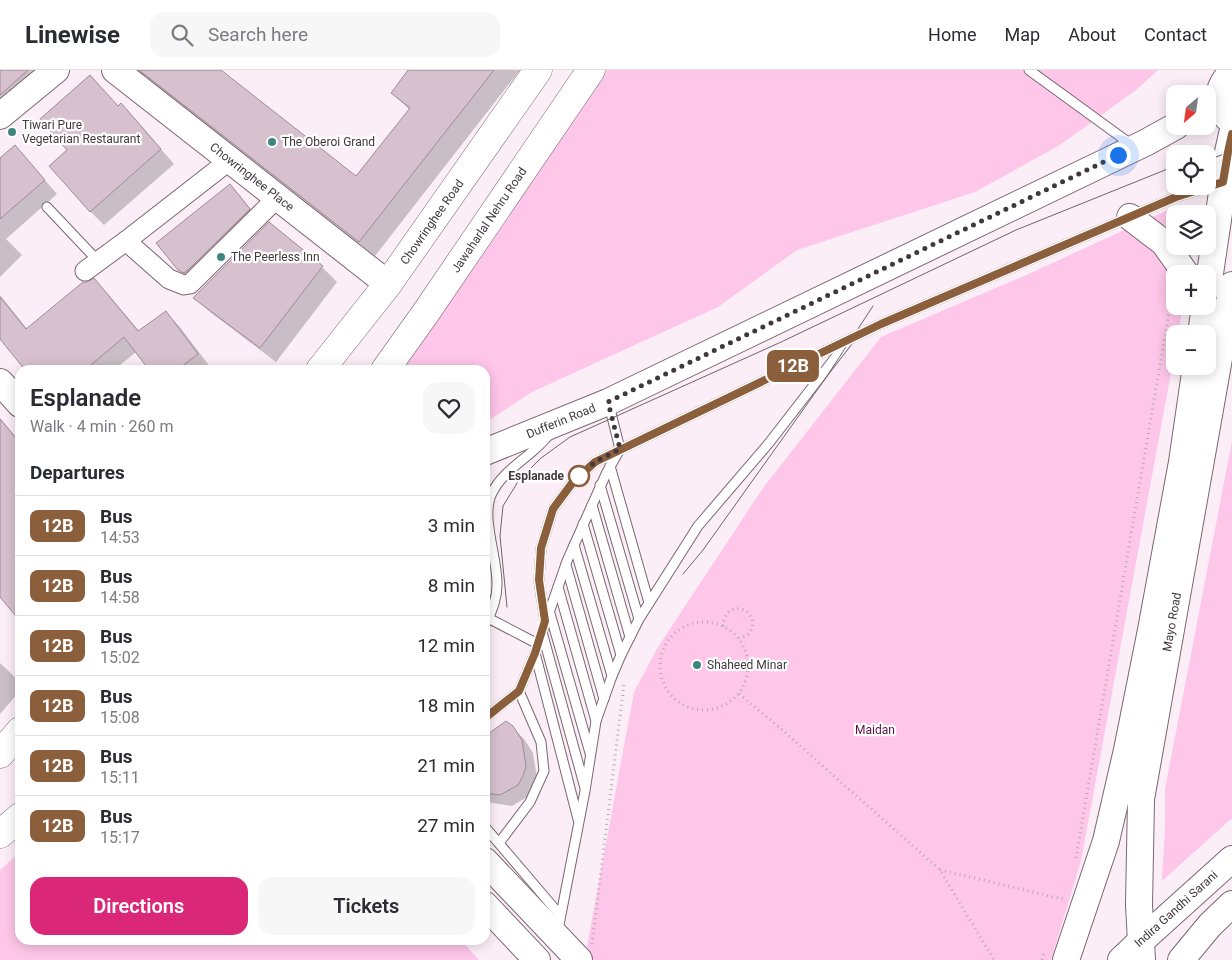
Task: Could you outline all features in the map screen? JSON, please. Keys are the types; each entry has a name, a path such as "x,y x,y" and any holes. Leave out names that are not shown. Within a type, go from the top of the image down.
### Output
{"main road":[{"path":"0,116 56,70"},
{"name":"Chowringhee Place","path":"115,70 388,284"},
{"name":"Chowringhee Road","path":"324,365 388,284 538,70"},
{"name":"Jawaharlal Nehru Road","path":"389,365 427,312 591,70"},
{"path":"1220,111 1219,94 1221,86 1225,78 1232,72"},
{"name":"Dufferin Road","path":"490,450 608,402 1166,131"},
{"path":"1211,265 1232,134"},
{"path":"1130,217 1164,243 1173,265"},
{"name":"Mayo Road","path":"1142,950 1139,905 1141,799 1232,286"},
{"name":"Mayo Road","path":"1057,951 1106,841 1127,750 1151,630 1180,472 1195,375"},
{"path":"0,382 15,398"},
{"path":"0,754 15,738"},
{"path":"0,834 15,821"},
{"path":"492,852 585,955"},
{"name":"Indira Gandhi Sarani","path":"1121,960 1142,950 1232,859"},
{"path":"1181,960 1210,925 1232,904"},
{"path":"490,910 534,957 559,926"}],"street":[{"path":"92,266 230,160"},
{"path":"126,241 169,279 184,285 190,284 278,197"}],"lane":[{"path":"1029,70 1136,147"},
{"path":"545,621 539,580 541,548 553,509 573,482 595,462 881,324 1176,197 1223,182"},
{"path":"47,207 92,266"},
{"path":"559,926 585,791 596,721 612,676 638,619 698,526 769,443 850,339"},
{"path":"490,714 519,691 537,648 545,621 574,544 600,485 620,449 608,402"},
{"path":"490,501 492,494 506,475 563,421"},
{"path":"610,466 649,603"},
{"path":"600,485 638,619"},
{"path":"592,505 630,637"},
{"path":"583,524 621,655"},
{"path":"490,534 498,584 496,601 490,615"},
{"path":"574,544 612,676"},
{"path":"566,565 604,699"},
{"path":"558,586 596,721"},
{"path":"549,610 591,756"},
{"path":"490,624 537,648 579,822"},
{"path":"542,632 585,791"},
{"path":"492,852 530,802 544,771 541,742 519,691"}],"path":[{"path":"1076,862 1168,315"},
{"path":"723,626 725,615 728,612 738,608 748,612 753,626 748,635 739,638"},
{"path":"696,622 710,622 723,626 739,638 746,651 749,666 747,681 739,694 729,703 716,709 703,711 689,708 677,701 667,691 660,666 664,648 673,634 696,622"},
{"path":"585,955 625,676"},
{"path":"739,694 940,870 994,960"},
{"path":"940,870 1063,899"},
{"path":"1042,960 1057,951"}],"green space":[{"path":"606,70 1158,70 1136,90 1060,145 975,192 797,250 718,307 532,392 490,420 490,365 385,365"},
{"name":"Maidan","path":"1166,211 1166,255 1191,255 1191,265 1166,265 1166,315 1181,315 1180,325 1166,325 1166,375 1171,375 1081,861 1051,960 594,960 586,952 634,692 658,647 763,488 881,337 1031,273"},
{"path":"1232,441 1232,818 1162,881 1165,789"},
{"path":"15,856 15,945 466,945 479,960 0,960 0,870"}],"building":[{"path":"0,70 28,70 0,95"},
{"name":"The Oberoi Grand","path":"139,70 221,70 356,176 410,108 391,93 408,70 494,70 359,242"},
{"path":"90,75 118,106 121,103 161,149 90,212 49,166 67,150 40,119"},
{"path":"15,145 45,180 0,219 0,158"},
{"path":"230,184 250,209 184,273 178,270 156,243"},
{"path":"269,222 323,266 260,348 193,298"},
{"path":"94,278 138,331 166,311 198,354 184,365 145,365 124,337 91,365 21,365 0,339 0,297 26,329 83,282"},
{"path":"0,419 15,437 15,615 0,597"},
{"path":"506,721 513,726 522,740 526,766 523,776 518,785 500,795 490,794 490,732"}],"tram line":[{"path":"1216,157 1232,151"},
{"path":"507,607 500,536 503,506 519,480 541,458 570,437 779,343 1016,230 1166,170"},
{"path":"683,574 703,550 825,379 873,306"}],"bus line":[{"name":"12B","path":"490,715 519,691 542,632 545,621 539,580 541,548 553,509 573,482 595,462 881,324 1176,197 1223,182 1232,134"}],"place":[{"name":"Tiwari Pure Vegetarian Restaurant","path":"12,132"},
{"name":"The Oberoi Grand","path":"272,142"},
{"name":"The Peerless Inn","path":"221,257"},
{"name":"Esplanade","path":"579,476"},
{"name":"Shaheed Minar","path":"697,665"}],"route":[{"path":"579,476 595,462 620,449 608,402 1118,155"}]}
